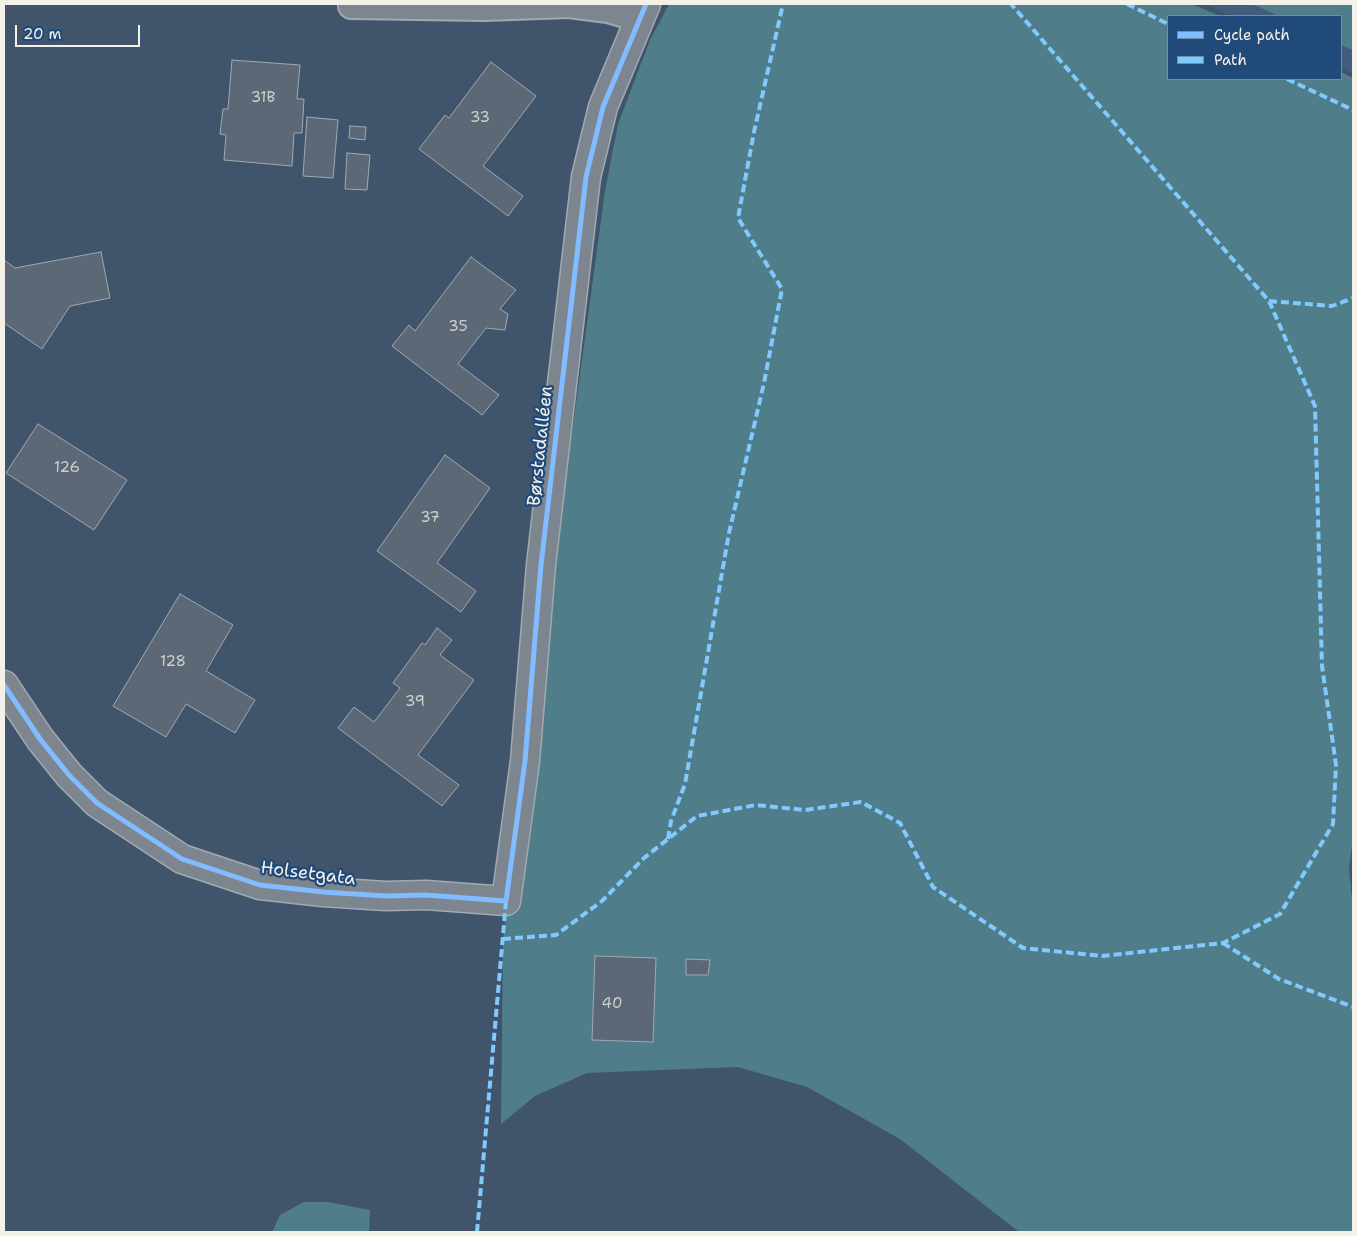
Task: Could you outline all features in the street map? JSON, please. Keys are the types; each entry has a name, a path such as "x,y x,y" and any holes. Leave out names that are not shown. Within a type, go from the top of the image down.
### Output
{"street":[{"name":"Børstadalléen","path":"506,901 525,761 541,565 586,177 603,107 642,12"},
{"name":"Holsetgata","path":"4,685 40,739 70,775 97,803 182,859 260,885 323,892 386,896 426,895 506,901"}],"lane":[{"path":"351,6 484,8 569,5 642,12"}],"shaded area":[{"path":"1204,4 1353,4 1353,73 1342,68 1342,15 1229,15"}],"green space":[{"path":"669,4 1192,4 1218,15 1167,15 1167,80 1342,80 1342,72 1353,78 1353,837 1349,869 1353,909 1353,1232 1019,1232 900,1139 807,1087 738,1067 587,1073 535,1096 501,1124 503,939 605,191 618,124 650,40"},
{"path":"1252,4 1353,4 1353,50 1342,45 1342,15 1277,15"},
{"path":"304,1202 328,1202 370,1210 369,1232 272,1232 280,1215"}],"building":[{"path":"232,60 300,65 297,99 304,99 302,133 294,133 292,166 224,160 226,135 220,134 223,109 228,109"},
{"path":"491,62 536,96 483,166 523,196 508,216 419,149 445,115 449,118"},
{"path":"307,117 338,120 333,178 303,176"},
{"path":"350,126 366,127 365,140 349,138"},
{"path":"347,153 370,155 367,190 345,189"},
{"path":"101,252 110,298 70,306 42,349 4,323 4,260 15,268"},
{"path":"471,257 516,290 500,309 508,314 505,330 486,328 458,364 499,395 482,415 392,346 409,325 415,331"},
{"path":"38,424 127,480 94,530 6,473"},
{"path":"445,455 490,488 437,563 476,591 461,612 377,551"},
{"path":"180,594 233,625 206,671 255,700 235,733 186,704 166,737 113,706"},
{"path":"437,628 452,640 440,655 474,680 418,755 459,785 442,806 338,728 354,707 374,722 400,688 393,683 422,643 425,645"},
{"path":"595,956 656,958 653,1042 592,1040"},
{"path":"686,959 710,960 708,975 686,975"}],"marked path":[{"path":"668,839 671,821 685,784 729,533 764,383 782,289 738,218 754,132 783,4"},
{"path":"503,939 556,935 602,901 644,858 697,816 756,805 805,810 861,802 900,823 933,887 1023,948 1102,956 1223,943 1280,914 1333,824 1336,765 1322,666 1315,406 1269,301 1011,4"},
{"path":"1127,4 1167,24"},
{"path":"1289,80 1353,110"},
{"path":"1269,301 1332,306 1353,298"},
{"path":"477,1232 506,901"},
{"path":"1223,943 1279,979 1353,1007"}],"cycle path":[{"path":"4,685 40,739 69,775 97,803 182,859 260,885 323,892 386,896 426,895 506,901 525,761 541,565 586,177 603,107 646,4"}]}
